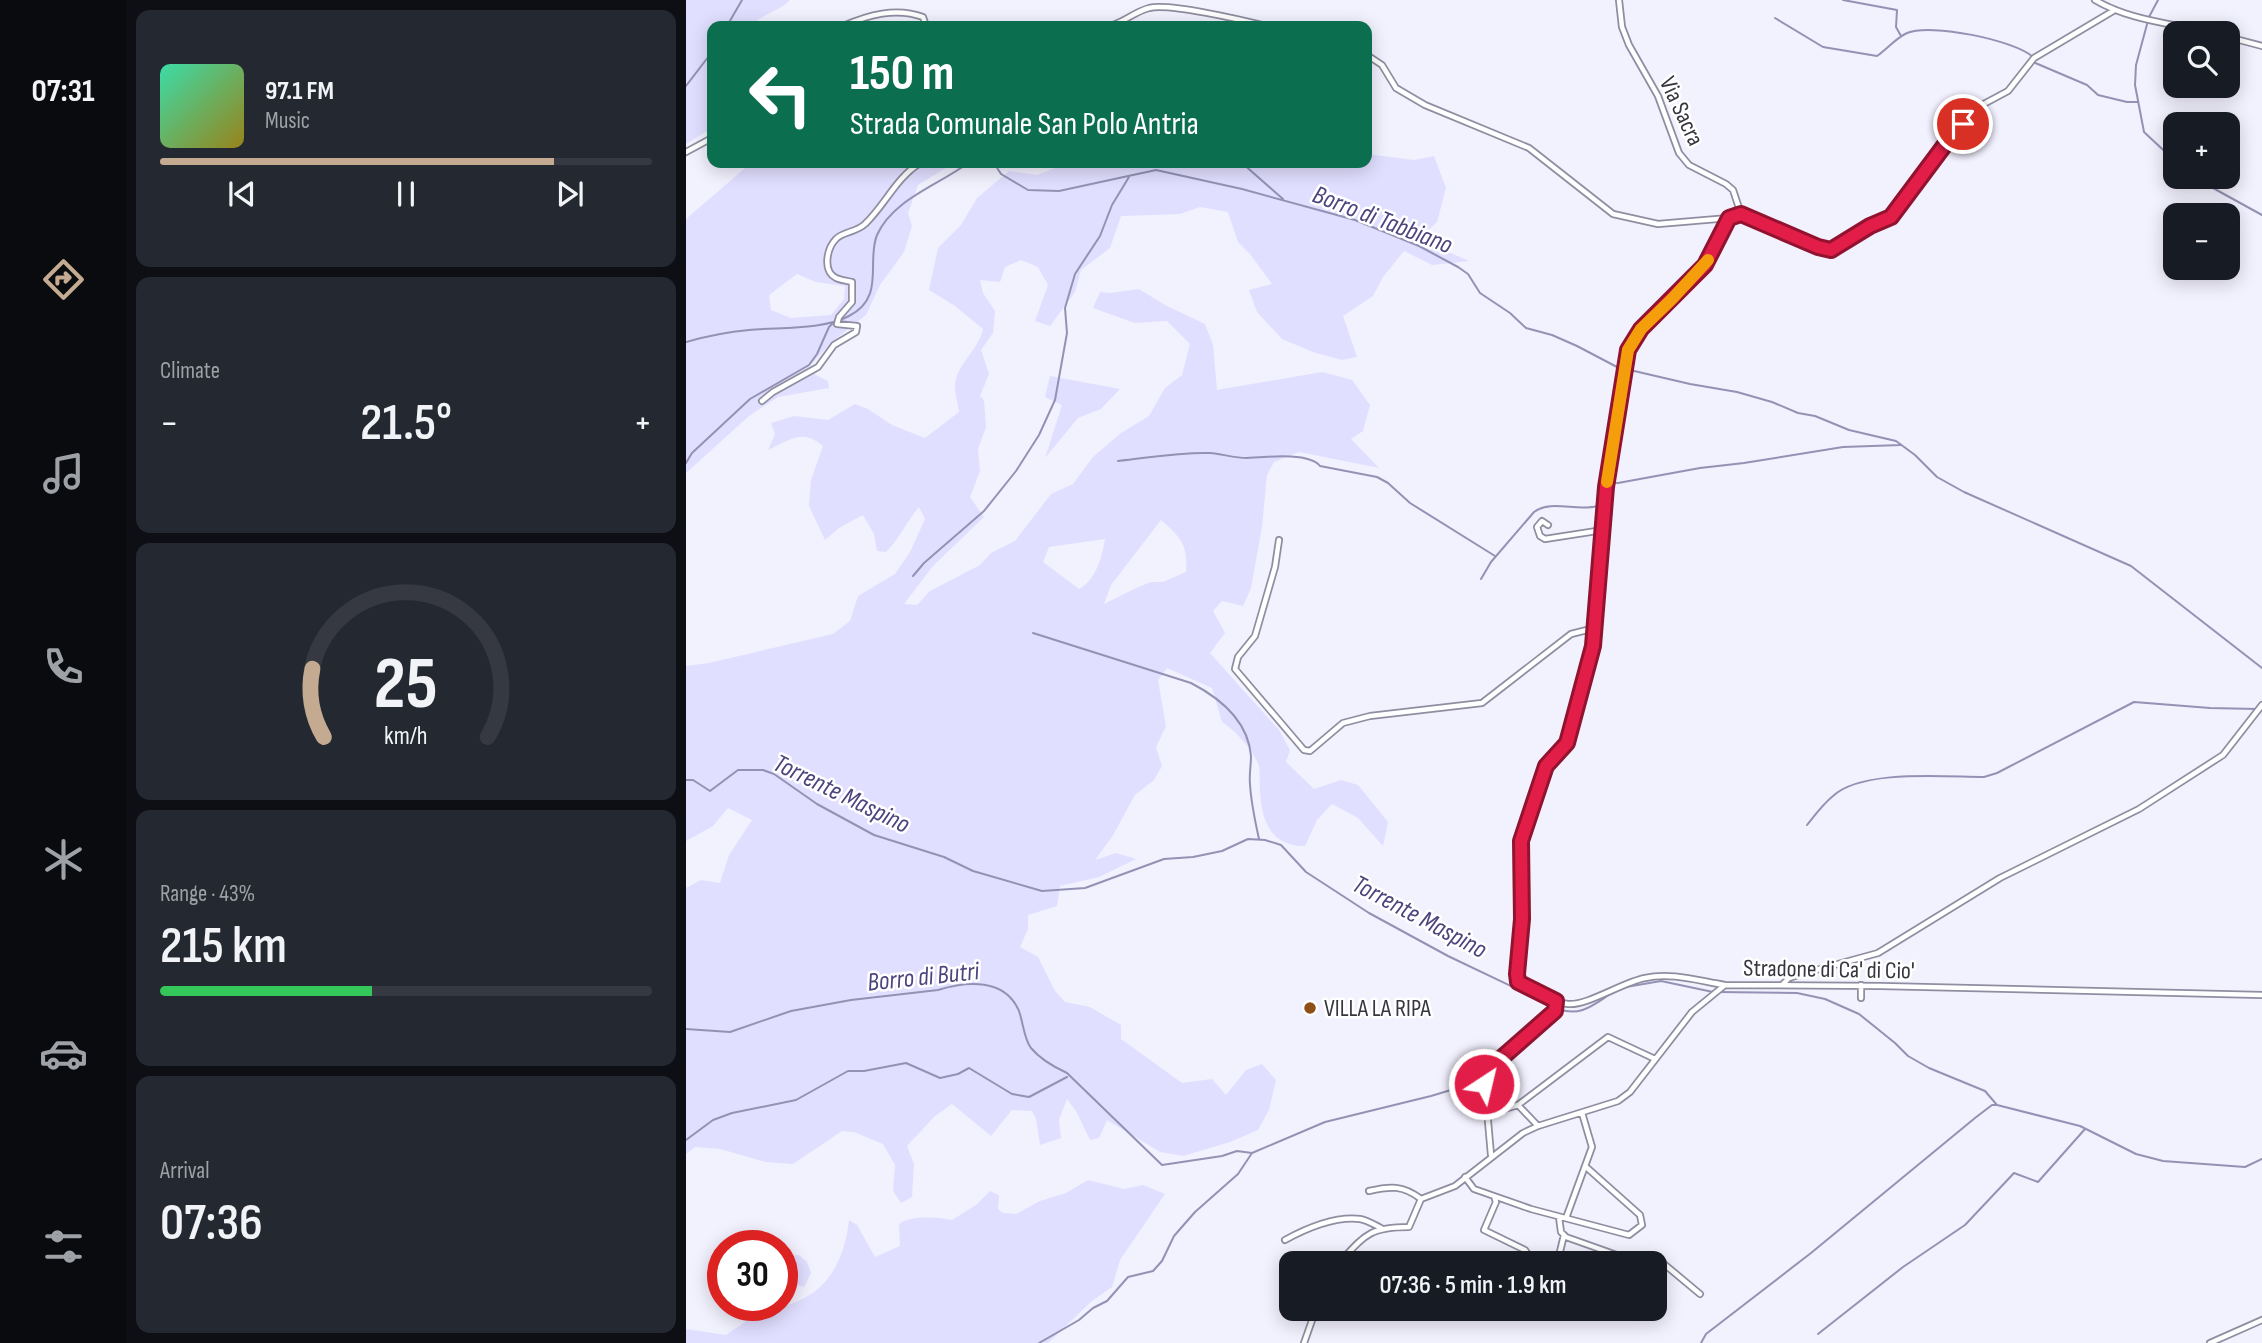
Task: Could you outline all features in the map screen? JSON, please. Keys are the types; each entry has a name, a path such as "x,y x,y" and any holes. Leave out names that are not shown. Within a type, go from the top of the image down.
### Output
{"street":[{"name":"Via Sacra","path":"1619,0 1622,27 1658,96 1679,153 1689,165 1733,190 1741,214"},
{"path":"2095,0 2113,11 2163,24"},
{"path":"1119,21 1156,7 1241,21"},
{"path":"1372,58 1382,65 1396,88 1425,105 1529,148 1613,214 1658,224 1729,218 1741,214 1831,250 1870,226 1891,217 1947,142 1980,106 2008,91 2034,58 2113,11"},
{"path":"857,21 903,13 923,17 924,21"},
{"path":"2240,40 2262,46"},
{"path":"686,152 707,141"},
{"path":"762,401 773,392 818,368 834,345 856,332 857,326 837,324 839,317 852,302 852,282 834,277 829,272 827,259 830,248 837,237 863,226 912,168"},
{"path":"1726,985 1668,975 1626,983 1584,1002 1571,1004 1556,1001 1518,982 1517,974 1522,919 1521,841 1546,766 1567,743 1584,686 1595,628 1606,487 1628,350 1641,329 1705,265 1729,218"},
{"path":"1548,525 1542,522 1537,527 1540,536 1545,539 1604,530"},
{"path":"1279,540 1275,567 1255,636 1238,657 1235,669 1304,750 1310,751 1343,723 1370,716 1482,704 1571,634 1595,628"},
{"path":"1783,985 1789,978 1798,975 1878,954 2000,878 2139,809 2223,755 2262,705"},
{"name":"Stradone di Ca' di Cio'","path":"1421,1199 1430,1193 1455,1186 1491,1156 1538,1126 1618,1101 1630,1092 1692,1012 1726,985 1861,985 2262,995"},
{"path":"1861,985 1861,998"},
{"path":"1491,1156 1484,1076 1555,1011 1556,1001"},
{"path":"1488,1114 1518,1105 1608,1037 1655,1059"},
{"path":"1518,1105 1538,1126"},
{"path":"1566,1218 1592,1147 1582,1113"},
{"path":"1465,1177 1474,1189 1559,1217 1629,1235 1642,1225 1640,1215 1585,1167"},
{"path":"1350,1251 1374,1230 1409,1227 1421,1199 1408,1189 1391,1186 1368,1191"},
{"path":"1494,1196 1496,1202 1483,1230 1526,1251"},
{"path":"1559,1217 1563,1235 1560,1251"},
{"path":"1285,1240 1309,1227 1336,1221 1361,1219 1382,1228"},
{"path":"1563,1235 1628,1259 1664,1264 1700,1294"},
{"path":"2210,1343 2262,1320"},
{"path":"1304,1343 1312,1321"}],"shaded area":[{"path":"686,0 790,0 758,21 707,21 707,131 686,144"},
{"path":"1372,155 1414,160 1434,156 1446,188 1437,222 1423,235 1430,244 1469,261 1432,265 1404,251 1383,277 1373,296 1343,316 1357,357 1342,360 1282,339 1257,312 1249,290 1272,284 1238,242 1228,212 1200,207 1180,214 1121,216 1110,248 1081,270 1075,292 1050,326 1035,321 1048,285 1038,267 1021,260 1005,267 1000,282 980,280 983,293 995,311 993,333 981,350 989,374 980,396 984,400 986,427 978,449 980,471 970,497 984,517 933,566 904,604 917,605 930,591 980,565 991,553 1015,541 1051,494 1073,484 1093,457 1121,433 1149,416 1165,388 1182,375 1190,344 1167,321 1135,323 1093,308 1100,292 1139,289 1205,324 1213,345 1217,390 1322,372 1352,380 1370,405 1363,431 1351,439 1379,468 1299,452 1274,462 1267,475 1262,527 1251,588 1243,606 1222,601 1213,611 1225,633 1210,653 1279,730 1290,750 1286,762 1314,789 1341,780 1358,785 1388,822 1383,846 1358,818 1332,804 1317,820 1305,846 1284,842 1276,836 1270,830 1263,812 1258,763 1242,740 1222,722 1212,688 1167,668 1158,680 1166,726 1156,747 1162,766 1154,780 1135,795 1112,837 1095,860 1116,853 1136,859 1099,877 1060,886 1057,906 1028,915 1028,929 1020,947 1038,957 1055,991 1065,1002 1090,1007 1121,1025 1121,1039 1182,1083 1212,1079 1226,1095 1246,1070 1262,1064 1276,1080 1269,1110 1258,1130 1230,1142 1183,1156 1160,1152 1107,1120 1099,1138 1090,1140 1067,1099 1059,1120 1061,1138 1040,1145 1032,1111 1012,1110 991,1136 952,1104 935,1116 907,1146 914,1164 912,1197 901,1203 893,1191 895,1165 883,1144 854,1132 842,1131 793,1164 766,1162 720,1149 695,1147 686,1154 686,888 701,880 720,883 729,855 752,820 728,808 713,826 686,841 686,666 833,634 850,621 858,596 895,574 910,552 925,519 919,507 886,552 877,551 874,534 863,515 839,528 825,540 809,506 811,480 823,446 802,437 768,450 775,434 771,423 794,416 828,420 855,404 892,425 925,438 959,412 955,387 957,376 983,329 955,306 929,290 938,248 961,225 977,198 1009,171 1037,175 1055,168 1372,168","holes":["1161,520 1174,532 1184,548 1186,572 1163,582 1151,582 1104,604 1111,585","1105,539 1100,560 1090,580 1079,589 1043,562 1049,547"]},
{"path":"745,168 946,168 918,185 908,213 912,226 904,252 880,285 866,315 832,342 806,370 828,381 829,388 778,397 749,416 686,473 686,219","holes":["797,274 816,282 845,286 844,299 831,315 791,318 771,310 769,295"]},
{"path":"1050,376 1120,389 1101,409 1078,418 1045,458 1062,405 1045,397"},
{"path":"1088,1180 1124,1189 1143,1185 1165,1194 1120,1260 1112,1287 1092,1301 1048,1343 686,1343 686,1329 726,1335 747,1321 798,1321 798,1301 827,1279 840,1258 849,1220 857,1225 875,1257 900,1246 899,1224 904,1221 925,1218 952,1220 976,1205 990,1191 999,1195 998,1209 1003,1213 1016,1214 1040,1201 1066,1193"},
{"path":"798,1255 807,1262 811,1273 804,1287 798,1285"}],"waterway":[{"path":"730,21 742,0"},
{"path":"1843,0 1897,10 1896,27 1901,36"},
{"path":"2158,0 2149,17 2136,65 2135,85 2144,132 2163,150"},
{"path":"1775,18 1823,47 1877,56 1907,33 1934,30 1991,39 2033,57"},
{"path":"686,86 707,59"},
{"path":"2033,62 2087,85 2098,95 2138,102"},
{"name":"Borro di Tabbiano","path":"686,342 717,334 827,324 849,316 860,308 871,289 874,245 884,222 905,202 960,168"},
{"name":"Borro di Tabbiano","path":"997,168 1001,174 1028,190 1059,191 1156,170 1242,189 1355,220 1419,246 1458,267 1468,274 1480,293 1510,313 1526,328 1552,335 1617,367 1737,392 1798,413 1815,416 1849,430 1896,441 1937,477 1964,492 2131,566 2262,668"},
{"path":"1248,168 1283,199"},
{"path":"913,576 924,563 984,511 1016,471 1039,435 1055,400 1067,333 1065,308 1075,274 1100,236 1112,205 1129,177"},
{"path":"2215,189 2262,215"},
{"name":"Borro di Tabbiano","path":"686,463 692,453 750,399 809,365 829,327 835,321"},
{"path":"1481,579 1491,562 1534,512 1548,506 1597,506 1604,482 1618,483 1843,447 1901,445"},
{"path":"1118,461 1198,453 1242,458 1286,456 1306,459 1320,466 1377,477 1410,503 1495,556"},
{"path":"1033,633 1191,683 1222,703 1238,721 1249,743 1253,812 1259,839"},
{"path":"1807,825 1829,799 1846,787 1905,776 1984,777 1997,773 2134,702 2257,709"},
{"name":"Torrente Maspino","path":"686,780 693,780 710,791 738,770 763,770 774,774 817,804 874,835 944,857 973,871 1042,891 1085,888 1164,859 1222,851 1248,839 1265,840 1281,845 1306,872 1369,913 1448,956 1559,1009 1575,1012 1582,1010 1614,992"},
{"name":"Torrente Maspino","path":"1626,987 1661,981 1713,992"},
{"name":"Borro di Butri","path":"686,1029 730,1032 791,1011 851,1000 961,985 995,987 1013,1000 1031,1048 1067,1073 1162,1165 1222,1156 1237,1151 1252,1153"},
{"name":"Torrente Maspino","path":"1718,992 1797,993 1825,999 1859,1014 1908,1056 1929,1068 1985,1091 1997,1105 2080,1126 2136,1154 2163,1161 2245,1167 2262,1159"},
{"path":"686,1140 713,1120 732,1113 796,1100 848,1071 864,1071 906,1063 940,1078 969,1068 1012,1094 1029,1097 1067,1077"},
{"path":"1039,1343 1107,1301 1128,1277 1153,1271 1162,1261 1174,1236 1195,1212 1238,1174 1252,1153 1325,1122 1431,1096 1474,1083 1483,1077"},
{"path":"1701,1343 1706,1334 1811,1253 1975,1118 1992,1105 1996,1105"},
{"path":"1818,1334 1903,1267 1965,1225 2014,1173 2038,1182 2085,1129"}],"slow traffic":[{"path":"1607,482 1628,350 1641,329 1708,260"}],"place":[{"name":"VILLA LA RIPA","path":"1310,1008"}],"route":[{"path":"1484,1084 1484,1076 1489,1069 1555,1011 1556,1001 1518,982 1522,919 1521,841 1546,766 1567,743 1593,646 1606,487 1628,350 1641,329 1705,265 1729,218 1741,214 1831,250 1870,226 1891,217 1963,124"}]}
